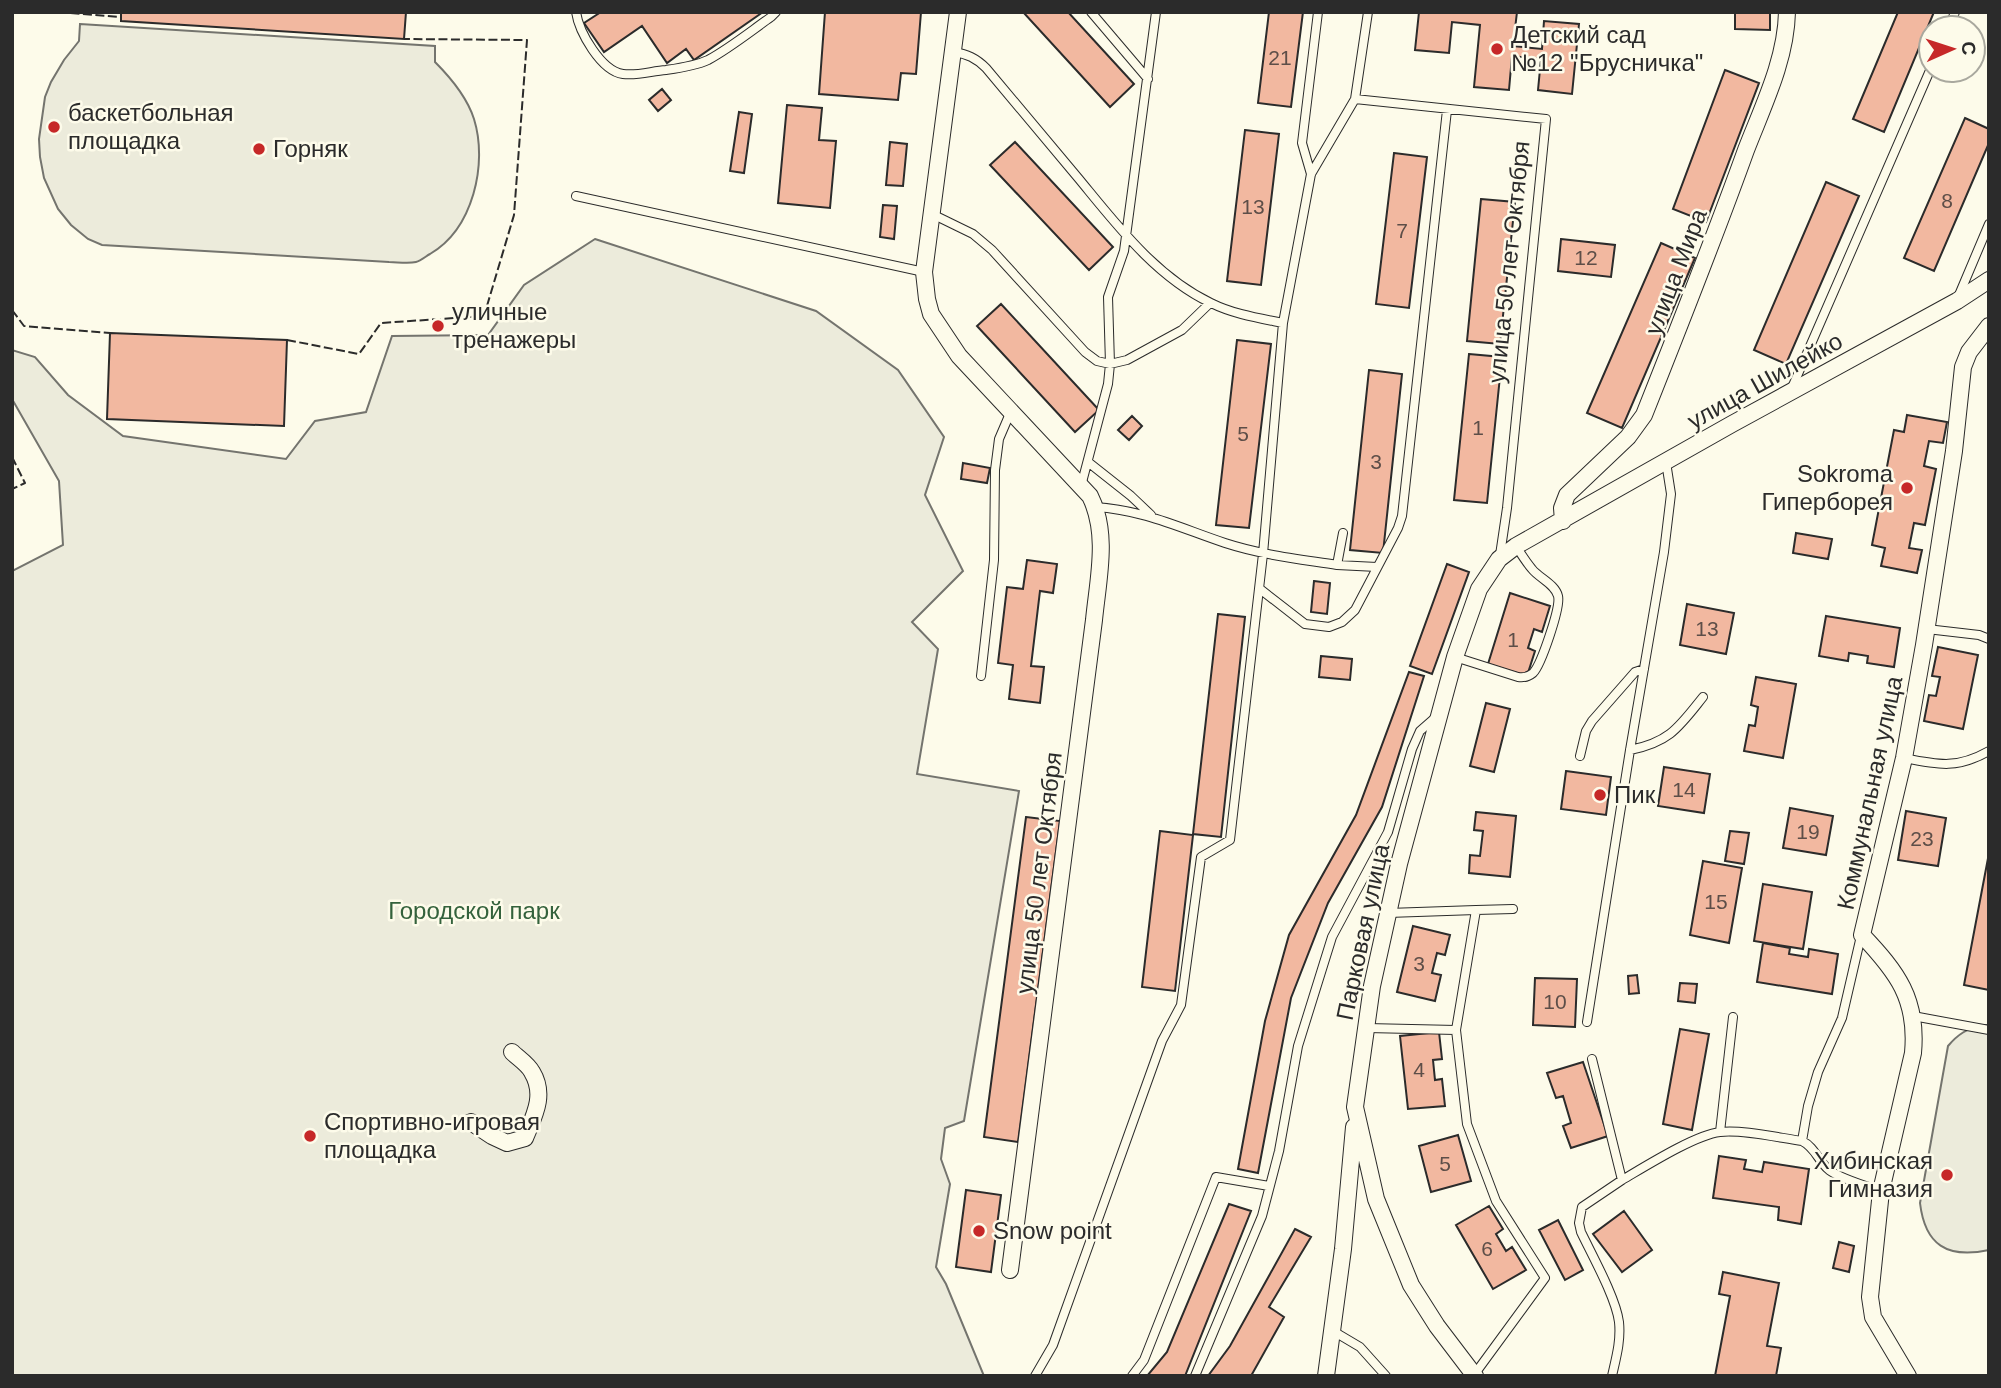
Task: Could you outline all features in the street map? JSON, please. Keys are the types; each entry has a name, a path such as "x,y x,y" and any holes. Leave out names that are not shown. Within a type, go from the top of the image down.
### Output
{"street":[{"name":"улица 50 лет Октября","path":"958,12 924,272 931,314 959,356 1090,496 1101,536 1094,620 1010,1270"},
{"name":"улица Мира","path":"1563,521 1562,508 1567,495 1628,437 1644,415 1709,253 1776,69 1787,31 1787,12"},
{"name":"улица Шилейко","path":"1563,521 1989,280"},
{"name":"Коммунальная улица","path":"1908,1376 1873,1317 1870,1297 1881,1191 1913,1053 1913,1016 1905,992 1894,972 1862,935 1904,758 1927,629 1954,451 1963,367 1969,352 1989,326"},
{"name":"Парковая улица","path":"1474,1375 1437,1326 1411,1285 1376,1199 1355,1107 1372,986 1399,864 1455,657 1479,589 1499,559 1516,546 1563,521"},
{"path":"471,1122 507,1143 525,1138 540,1093 532,1071 512,1052"},
{"path":"1326,1376 1352,1159 1355,1107"}],"lane":[{"path":"576,12 584,37 608,68 622,74 686,67 708,60 776,12"},
{"path":"1091,12 1147,79"},
{"path":"1081,486 1108,384 1108,298 1122,263 1156,12"},
{"path":"1311,174 1302,143 1318,12"},
{"path":"1035,1376 1054,1345 1162,1041 1181,1005 1201,857 1230,840 1260,589 1283,323 1311,174 1355,99 1368,12"},
{"path":"954,52 965,53 986,68 1126,236 1154,263 1210,303 1241,314 1283,323"},
{"path":"1790,393 1924,84"},
{"name":"улица 50 лет Октября","path":"1355,99 1546,119 1507,508 1499,559"},
{"path":"1260,589 1304,624 1329,627 1342,622 1355,610 1390,547 1402,516 1447,110"},
{"path":"576,195 924,272"},
{"path":"932,214 972,233 992,250 1085,352 1097,361 1110,364 1127,360 1182,330 1210,303"},
{"path":"1956,301 1989,224"},
{"path":"981,676 994,560 995,470 999,439 1010,411"},
{"path":"1088,462 1131,496 1151,516"},
{"path":"1587,1022 1670,508 1671,494 1666,462"},
{"path":"1095,507 1151,516 1263,554 1377,568"},
{"path":"1337,565 1343,533"},
{"path":"1455,657 1518,677 1525,678 1535,671 1558,607 1558,595 1534,571 1516,546"},
{"path":"1927,629 1979,635 1989,639"},
{"path":"1580,755 1586,731 1592,721 1636,672 1644,669"},
{"path":"1630,750 1647,747 1675,732 1703,697"},
{"path":"1195,1376 1262,1216 1279,1151 1298,1046 1332,937 1388,832 1412,749 1420,731 1440,714"},
{"path":"1904,758 1937,764 1961,764 1989,751"},
{"path":"1388,913 1513,909"},
{"path":"1474,1375 1545,1278 1496,1201 1467,1124 1456,1030 1476,910"},
{"path":"1802,1141 1808,1105 1818,1072 1842,1018 1862,935"},
{"path":"1913,1016 1989,1030"},
{"path":"1720,1132 1733,1017"},
{"path":"1367,1028 1456,1030"},
{"path":"1592,1059 1622,1180"},
{"path":"1612,1376 1618,1351 1619,1320 1581,1232 1580,1214 1582,1207 1588,1202 1702,1136 1720,1132 1802,1141 1809,1144 1832,1172 1881,1191"},
{"path":"1132,1376 1144,1360 1216,1177 1269,1186"},
{"path":"1332,1331 1360,1346 1386,1376"}],"green space":[{"name":"Горняк","path":"80,24 435,46 435,62 463,96 474,119 478,137 478,175 467,212 445,243 420,261 410,263 102,245 88,239 71,225 58,209 44,178 39,139 45,97 64,60 79,41"},
{"name":"Городской парк","path":"595,239 816,311 898,370 944,437 925,495 963,571 912,622 938,649 917,774 1019,791 964,1121 945,1128 941,1159 950,1184 936,1267 946,1284 984,1376 12,1376 12,571 63,545 59,481 12,399 12,350 35,357 68,395 123,436 286,459 315,421 366,412 392,336 488,335 524,285"},
{"path":"1989,1025 1989,1250 1961,1252 1941,1246 1933,1239 1927,1229 1920,1203 1948,1046 1963,1032"}],"building":[{"path":"121,12 406,12 404,39 121,21"},
{"path":"601,12 763,12 694,60 686,49 667,63 642,26 604,52 584,23"},
{"path":"825,12 921,12 916,74 901,73 898,100 819,94"},
{"path":"1023,12 1068,12 1134,84 1110,107"},
{"path":"1269,12 1303,12 1291,107 1258,103"},
{"path":"1419,12 1517,12 1513,46 1542,49 1544,21 1579,24 1572,94 1538,90 1541,59 1512,56 1509,90 1474,87 1480,25 1452,22 1449,53 1415,50"},
{"path":"1735,12 1770,12 1770,30 1735,29"},
{"path":"1898,12 1934,12 1917,14 1917,53 1884,132 1853,119"},
{"path":"1725,70 1759,83 1706,222 1673,209"},
{"path":"662,89 671,100 658,111 649,100"},
{"path":"787,105 822,108 819,140 836,141 830,208 778,203"},
{"path":"739,112 752,114 744,173 730,171"},
{"path":"1965,118 1989,129 1989,143 1934,271 1904,258"},
{"path":"1245,130 1279,134 1261,285 1227,281"},
{"path":"890,142 907,144 903,186 886,185"},
{"path":"1015,142 1113,247 1089,270 990,165"},
{"path":"1394,153 1427,157 1409,308 1376,304"},
{"path":"1826,182 1859,196 1786,364 1754,350"},
{"path":"1481,199 1515,202 1500,344 1467,341"},
{"path":"883,205 897,206 894,239 880,237"},
{"path":"1561,239 1615,245 1611,277 1558,271"},
{"path":"1661,243 1695,258 1622,428 1587,413"},
{"path":"1001,304 1099,410 1075,432 977,326"},
{"path":"110,333 287,340 284,426 107,419"},
{"path":"1237,340 1271,344 1249,528 1216,525"},
{"path":"1469,354 1502,357 1487,503 1454,500"},
{"path":"1369,370 1402,374 1383,553 1350,550"},
{"path":"1907,415 1947,422 1943,443 1929,441 1924,466 1936,469 1925,525 1914,523 1909,548 1922,550 1917,573 1881,566 1885,548 1872,545 1894,430 1904,432"},
{"path":"1132,416 1142,426 1129,440 1118,430"},
{"path":"963,463 990,468 987,483 961,479"},
{"path":"1796,533 1832,539 1828,559 1793,553"},
{"path":"1027,560 1057,564 1053,593 1040,591 1031,666 1044,667 1040,703 1009,699 1013,665 998,663 1007,587 1023,589"},
{"path":"1447,564 1469,572 1432,674 1410,666"},
{"path":"1314,581 1330,583 1327,614 1311,612"},
{"path":"1510,593 1550,606 1542,632 1534,629 1528,648 1535,651 1527,676 1488,664"},
{"path":"1687,604 1734,613 1726,654 1680,645"},
{"path":"1218,614 1245,617 1221,837 1193,834"},
{"path":"1826,616 1900,628 1894,667 1867,663 1868,656 1849,653 1848,661 1819,656"},
{"path":"1938,647 1978,655 1963,729 1924,721 1929,695 1936,696 1940,677 1932,676"},
{"path":"1321,656 1352,659 1350,680 1319,677"},
{"path":"1409,672 1424,676 1382,807 1328,903 1291,998 1258,1173 1238,1169 1265,1021 1289,935 1356,815"},
{"path":"1756,677 1796,684 1783,758 1744,751 1749,725 1755,726 1758,707 1751,705"},
{"path":"1486,703 1510,709 1494,772 1470,766"},
{"path":"1664,767 1710,774 1704,813 1658,806"},
{"path":"1566,771 1611,777 1606,815 1561,809"},
{"path":"1790,808 1833,816 1826,855 1783,848"},
{"path":"1906,811 1946,818 1938,866 1898,860"},
{"path":"1476,812 1516,816 1510,877 1469,873 1470,855 1480,856 1483,831 1474,830"},
{"path":"1026,817 1060,821 1018,1142 984,1137"},
{"path":"1160,831 1193,835 1175,991 1142,987"},
{"path":"1730,831 1749,833 1744,864 1725,861"},
{"path":"1989,853 1989,990 1964,985"},
{"path":"1703,861 1742,868 1729,943 1690,935"},
{"path":"1763,884 1812,892 1803,949 1754,941"},
{"path":"1413,926 1450,935 1445,955 1437,953 1432,973 1441,975 1435,1001 1397,992"},
{"path":"1763,943 1790,948 1789,954 1808,957 1809,949 1838,954 1832,994 1757,982"},
{"path":"1637,975 1639,993 1629,994 1628,976"},
{"path":"1535,978 1577,979 1575,1027 1533,1025"},
{"path":"1680,983 1697,984 1695,1003 1678,1001"},
{"path":"1680,1029 1709,1034 1692,1130 1663,1124"},
{"path":"1439,1032 1442,1059 1433,1060 1435,1080 1442,1079 1445,1106 1408,1109 1400,1036"},
{"path":"1583,1062 1608,1136 1571,1148 1563,1126 1571,1123 1563,1096 1556,1098 1547,1073"},
{"path":"1458,1135 1471,1181 1431,1192 1419,1146"},
{"path":"1719,1156 1746,1160 1744,1169 1762,1172 1764,1162 1809,1169 1801,1224 1778,1220 1779,1207 1713,1198"},
{"name":"Snow point","path":"966,1190 1001,1195 991,1272 956,1267"},
{"path":"1229,1204 1251,1211 1185,1376 1147,1376 1167,1352"},
{"path":"1489,1206 1503,1229 1496,1234 1506,1251 1512,1247 1526,1270 1493,1289 1456,1225"},
{"path":"1624,1211 1652,1250 1622,1272 1593,1234"},
{"path":"1558,1220 1583,1270 1565,1280 1539,1230"},
{"path":"1295,1229 1311,1237 1269,1307 1284,1317 1251,1376 1208,1376 1230,1346"},
{"path":"1839,1242 1854,1246 1849,1272 1833,1268"},
{"path":"1723,1272 1779,1283 1767,1346 1781,1348 1776,1376 1715,1376 1730,1296 1719,1294"}],"fence":[{"path":"58,12 121,17"},
{"path":"287,340 359,354 381,323 484,316 514,215 527,40 404,39"},
{"path":"12,310 24,326 110,333"},
{"path":"12,457 25,483 12,489"}],"place":[{"name":"Детский сад №12 \"Брусничка\"","path":"1497,49"},
{"name":"баскетбольная площадка","path":"54,127"},
{"name":"Горняк","path":"259,149"},
{"name":"уличные тренажеры","path":"438,326"},
{"name":"Sokroma Гиперборея","path":"1907,488"},
{"name":"Пик","path":"1600,795"},
{"name":"Спортивно-игровая площадка","path":"310,1136"},
{"name":"Хибинская Гимназия","path":"1947,1175"},
{"name":"Snow point","path":"979,1231"}]}
